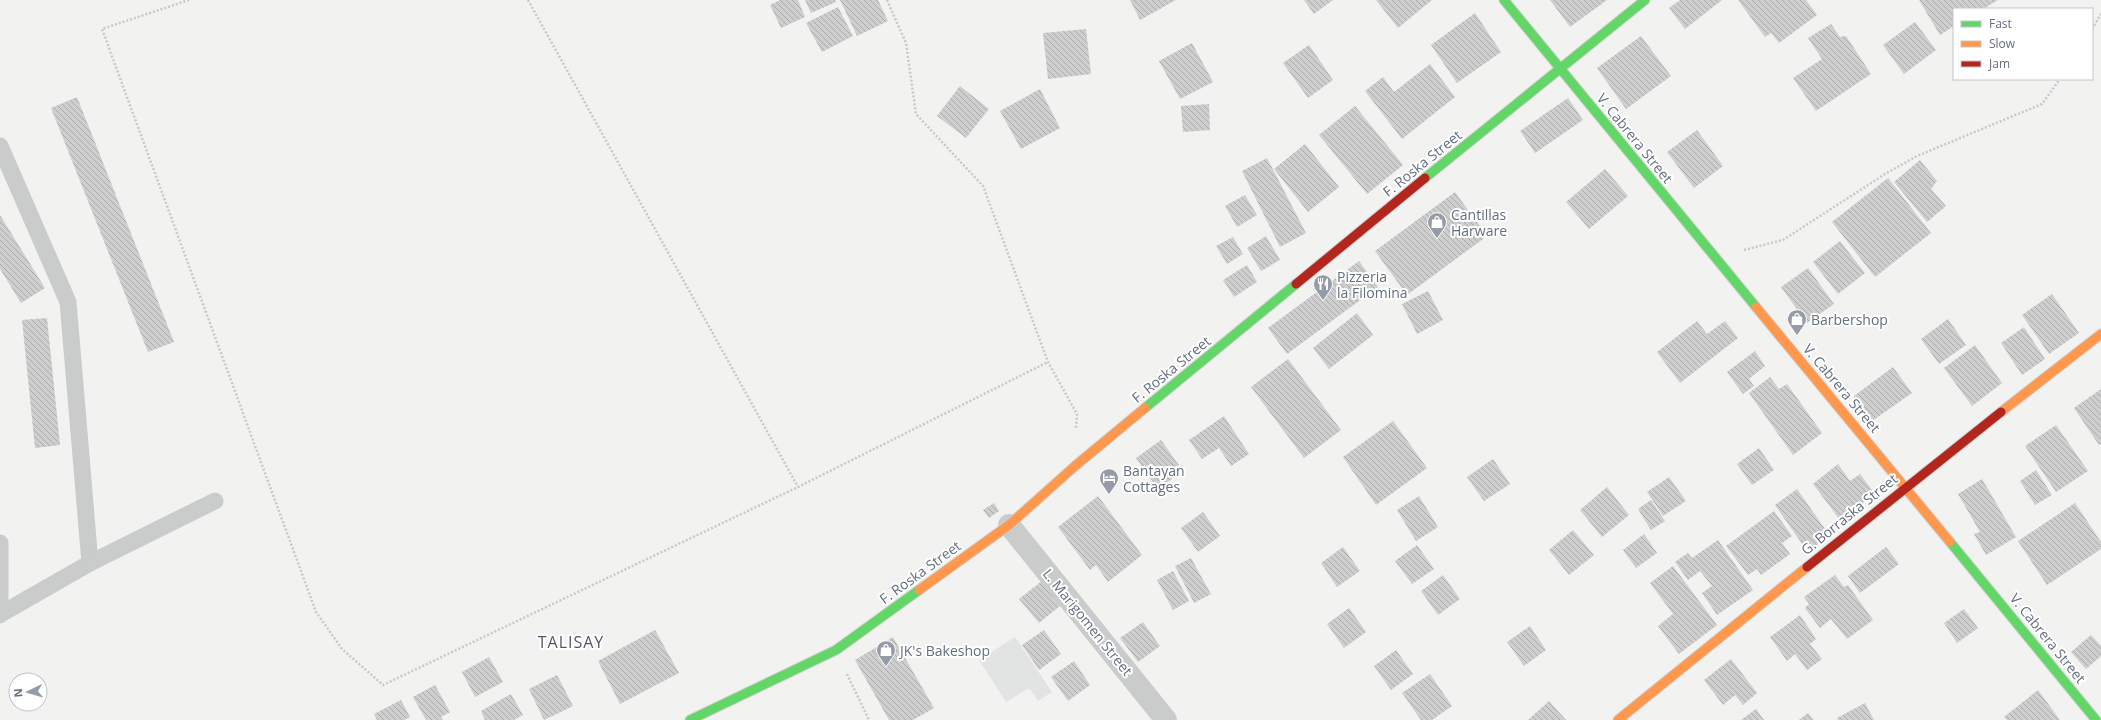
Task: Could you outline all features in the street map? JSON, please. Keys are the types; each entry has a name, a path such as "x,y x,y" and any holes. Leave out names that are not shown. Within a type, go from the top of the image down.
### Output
{"street":[{"name":"V. Cabrera Street","path":"1504,0 1714,257 1906,486 2096,720"},
{"name":"F. Roska Street","path":"690,720 836,650 1009,525 1075,466 1559,68 1645,0"},
{"name":"G. Borraska Street","path":"1618,720 1906,486 2101,334"},
{"name":"L. Marigomen Street","path":"1009,525 1166,720"}],"lane":[{"path":"0,146 68,302 90,563"},
{"path":"0,543 1,615 90,563 215,501"}],"path":[{"path":"189,0 102,29 316,612 342,649 383,686 798,487 1048,362"},
{"path":"528,0 798,487"},
{"path":"887,0 906,43 916,114 983,186 1048,362 1077,414 1075,466"},
{"path":"2093,27 2101,14"},
{"path":"1714,257 1783,240 1885,174 1917,156 2042,104 2059,80"},
{"path":"836,650 869,720"}],"shaded area":[{"path":"1015,637 1052,692 1038,701 1029,688 1006,702 979,660"}],"building":[{"path":"780,0 798,0 805,17 781,28 770,5"},
{"path":"805,0 835,0 836,2 811,13"},
{"path":"840,0 878,0 888,21 857,36"},
{"path":"1130,0 1176,0 1140,20"},
{"path":"1304,0 1333,0 1314,14"},
{"path":"1376,0 1432,0 1398,28"},
{"path":"1550,0 1607,0 1570,27"},
{"path":"1680,0 1722,0 1685,29 1669,8"},
{"path":"1738,0 1806,0 1817,15 1779,43 1771,33 1765,37"},
{"path":"1919,0 1998,0 1985,8 1953,8 1953,27 1940,35"},
{"path":"838,7 853,36 822,52 806,23"},
{"path":"1475,13 1501,52 1457,83 1431,45"},
{"path":"1915,22 1936,50 1904,74 1883,45"},
{"path":"1831,24 1840,37 1846,36 1871,74 1816,111 1793,78 1822,59 1808,38"},
{"path":"1086,29 1091,74 1048,79 1043,33"},
{"path":"1641,36 1671,76 1626,109 1597,68"},
{"path":"1192,43 1213,82 1180,99 1159,61"},
{"path":"1309,45 1333,80 1308,98 1283,63"},
{"path":"1430,64 1455,97 1402,139 1365,91 1383,77 1394,92"},
{"path":"960,86 989,109 966,138 937,116"},
{"path":"1040,89 1060,128 1021,149 1000,111"},
{"path":"77,97 174,342 148,352 51,108"},
{"path":"1568,98 1583,120 1535,153 1520,131"},
{"path":"1209,104 1210,130 1183,132 1181,106"},
{"path":"1355,106 1403,165 1367,194 1319,135"},
{"path":"1697,130 1723,166 1694,188 1667,152"},
{"path":"1305,144 1339,187 1308,212 1274,169"},
{"path":"1267,158 1306,233 1280,247 1242,171"},
{"path":"1920,160 1937,181 1931,189 1946,206 1927,222 1894,182"},
{"path":"1605,169 1628,196 1589,229 1566,202"},
{"path":"1888,178 1931,233 1875,277 1832,222"},
{"path":"1455,192 1487,236 1407,295 1375,251"},
{"path":"1245,195 1257,215 1237,227 1225,206"},
{"path":"0,215 45,288 21,303 0,269"},
{"path":"1266,236 1280,260 1261,271 1247,248"},
{"path":"1233,237 1243,254 1227,264 1216,246"},
{"path":"1840,241 1865,273 1838,294 1813,262"},
{"path":"1359,261 1378,287 1287,354 1268,328"},
{"path":"1247,265 1257,282 1234,297 1223,280"},
{"path":"1808,268 1834,304 1807,323 1781,287"},
{"path":"1428,291 1443,320 1417,334 1402,304"},
{"path":"2052,294 2079,333 2049,354 2022,315"},
{"path":"1357,313 1373,335 1329,369 1313,348"},
{"path":"47,318 60,445 35,448 22,320"},
{"path":"1948,319 1966,345 1939,364 1921,339"},
{"path":"1697,321 1707,334 1725,321 1738,338 1680,383 1657,352"},
{"path":"2024,327 2045,359 2022,375 2001,343"},
{"path":"1975,345 2002,383 1972,406 1944,368"},
{"path":"1755,351 1765,366 1749,379 1754,386 1743,394 1727,372"},
{"path":"1288,359 1341,430 1304,458 1251,387"},
{"path":"1893,367 1912,393 1872,421 1854,396"},
{"path":"1770,377 1779,389 1787,384 1822,433 1793,455 1749,393"},
{"path":"2101,389 2101,444 2099,445 2074,408"},
{"path":"1224,416 1249,454 1231,466 1219,448 1202,459 1189,440"},
{"path":"1393,421 1427,468 1376,505 1343,457"},
{"path":"2056,425 2088,471 2056,492 2025,446"},
{"path":"1161,440 1183,471 1158,489 1136,458"},
{"path":"1759,448 1774,470 1752,485 1737,464"},
{"path":"1493,459 1510,484 1484,501 1467,477"},
{"path":"1838,464 1850,481 1860,474 1875,494 1840,520 1813,484"},
{"path":"2036,470 2052,495 2035,505 2020,481"},
{"path":"1669,477 1686,501 1663,516 1647,492"},
{"path":"1982,479 2016,537 1986,555 1974,534 1980,532 1958,494"},
{"path":"1607,487 1629,515 1602,537 1580,510"},
{"path":"1797,489 1830,536 1807,551 1775,505"},
{"path":"1098,496 1142,555 1108,582 1096,565 1090,570 1058,527"},
{"path":"1419,496 1438,527 1416,541 1397,510"},
{"path":"1651,500 1665,521 1651,530 1638,509"},
{"path":"994,503 999,511 989,518 983,510"},
{"path":"2075,503 2101,542 2101,549 2047,585 2018,541"},
{"path":"1774,511 1792,536 1782,543 1790,554 1761,575 1757,569 1748,575 1726,546"},
{"path":"1203,512 1220,536 1198,552 1181,528"},
{"path":"1573,530 1594,555 1569,575 1549,550"},
{"path":"1644,534 1657,553 1636,568 1623,550"},
{"path":"1718,540 1753,590 1717,615 1702,593 1712,586 1700,571 1688,580 1675,562 1688,553 1692,558"},
{"path":"1417,545 1434,569 1412,584 1395,561"},
{"path":"1343,547 1360,571 1337,587 1321,563"},
{"path":"1886,547 1899,564 1860,593 1848,576"},
{"path":"1191,558 1211,594 1194,603 1175,566"},
{"path":"1673,566 1717,625 1679,654 1658,626 1673,614 1650,583"},
{"path":"1173,571 1189,601 1173,610 1157,580"},
{"path":"1443,575 1460,599 1438,615 1421,591"},
{"path":"1835,575 1844,587 1848,585 1873,620 1847,639 1831,619 1820,628 1805,608 1809,604 1804,597"},
{"path":"1042,581 1061,605 1039,623 1019,599"},
{"path":"1349,608 1366,632 1344,648 1327,624"},
{"path":"1964,609 1978,628 1957,643 1944,623"},
{"path":"1800,615 1816,639 1810,644 1822,659 1807,670 1795,654 1787,661 1770,637"},
{"path":"1143,622 1160,646 1138,662 1120,638"},
{"path":"1530,626 1546,650 1524,666 1507,642"},
{"path":"655,630 679,673 620,704 598,661"},
{"path":"1044,630 1061,654 1039,670 1022,645"},
{"path":"2091,635 2101,646 2101,656 2086,669 2071,652"},
{"path":"893,637 934,708 913,720 889,720 855,660"},
{"path":"1396,650 1413,674 1391,690 1374,666"},
{"path":"489,657 503,682 475,697 462,672"},
{"path":"1731,659 1757,693 1743,705 1735,695 1723,705 1704,680"},
{"path":"1074,661 1090,685 1068,701 1051,677"},
{"path":"1430,674 1452,706 1432,720 1421,720 1402,693"},
{"path":"557,675 573,706 544,720 529,689"},
{"path":"435,685 450,712 441,717 443,720 426,720 413,697"},
{"path":"2038,690 2060,720 2007,720 2004,717"},
{"path":"511,694 523,715 514,720 485,720 481,711"},
{"path":"401,700 410,717 404,720 377,720 374,714"},
{"path":"1549,701 1566,720 1528,720"},
{"path":"1865,703 1874,720 1838,720 1837,718"},
{"path":"1756,709 1764,720 1741,720"},
{"path":"1808,713 1814,720 1799,720"}],"traffic: fast":[{"path":"1504,0 1756,307"},
{"path":"1425,178 1645,0"},
{"path":"1145,408 1296,284"},
{"path":"1950,542 2096,720"},
{"path":"690,720 836,650 919,590"}],"traffic: slow":[{"path":"1756,307 1950,542"},
{"path":"2001,412 2101,334"},
{"path":"919,590 1009,525 1075,466 1145,408"},
{"path":"1618,720 1807,567"}],"traffic: jam":[{"path":"1296,284 1425,178"},
{"path":"1807,567 2001,412"}],"place":[{"name":"Cantillas Harware","path":"1437,239"},
{"name":"Pizzeria la Filomina","path":"1323,301"},
{"name":"Barbershop","path":"1797,336"},
{"name":"Bantayan Cottages","path":"1109,495"},
{"name":"JK's Bakeshop","path":"886,667"}],"district":[{"name":"TALISAY","path":"571,642"}]}
